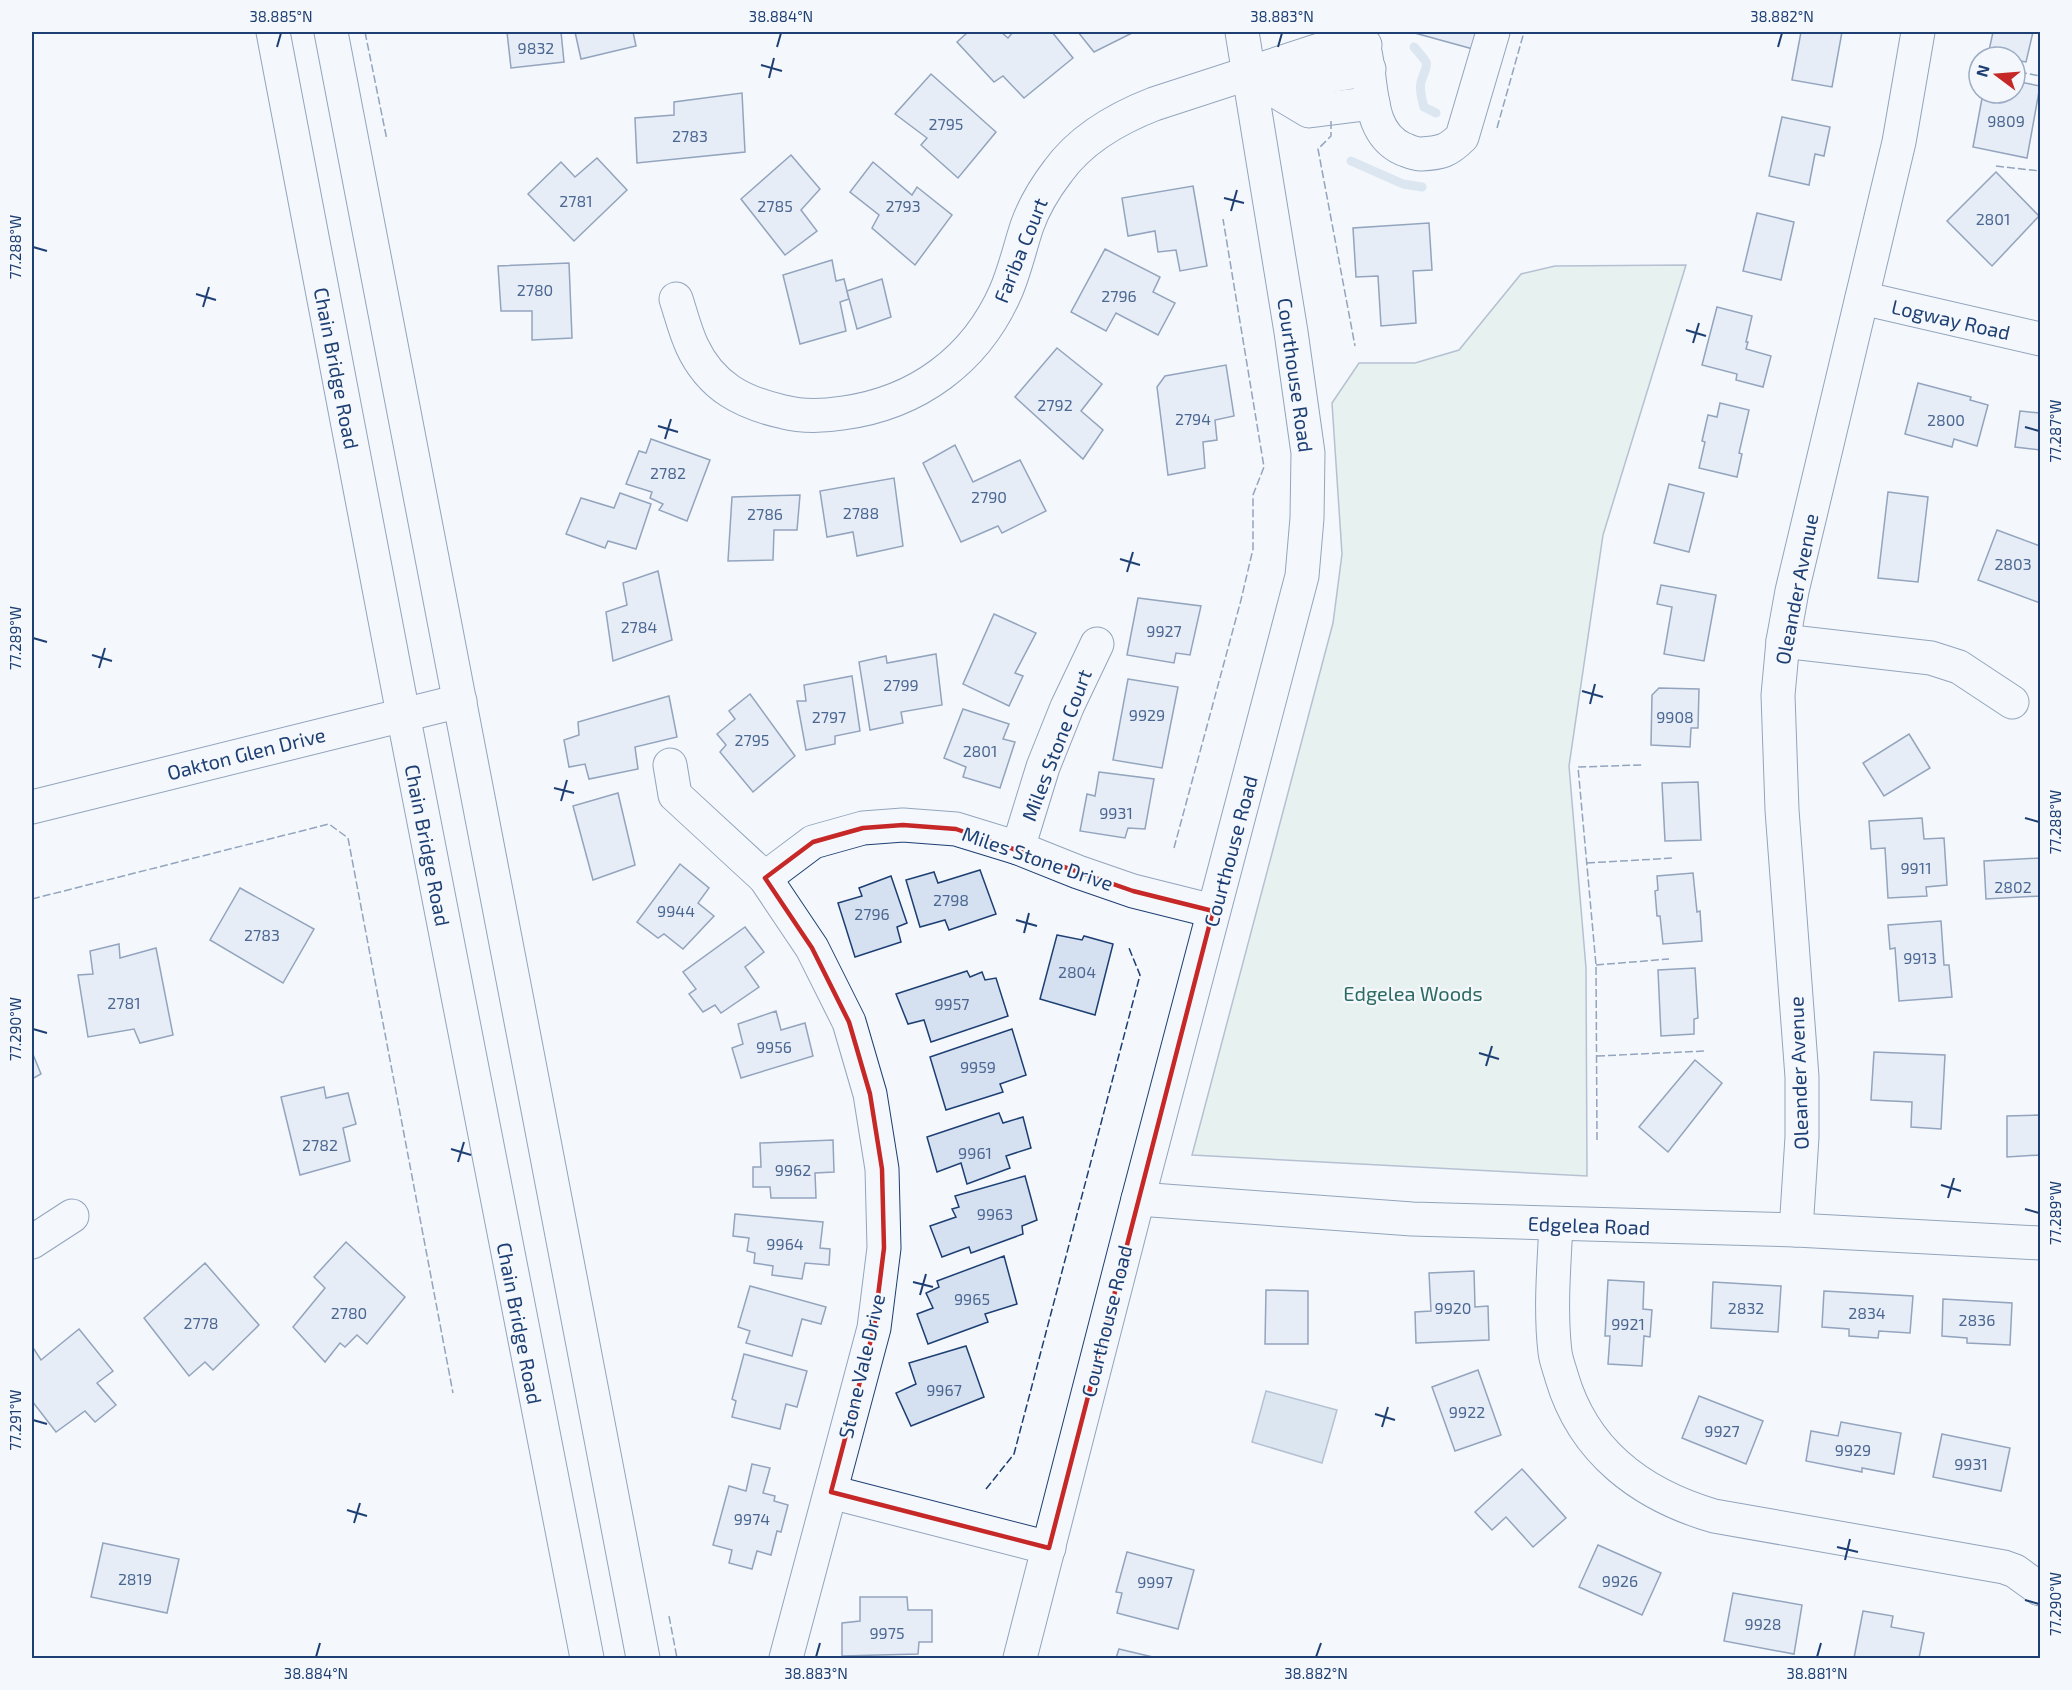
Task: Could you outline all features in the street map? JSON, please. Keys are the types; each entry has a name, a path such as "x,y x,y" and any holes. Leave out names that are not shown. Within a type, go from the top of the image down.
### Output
{"street":[{"name":"Chain Bridge Road","path":"273,32 587,1659"},
{"path":"331,32 643,1659"},
{"name":"Courthouse Road","path":"1020,1659 1138,1198 1302,576 1307,518 1308,453 1242,32"},
{"path":"1247,74 1300,81 1364,48 1373,103 1381,130 1393,144 1415,154 1437,153 1451,148 1462,136 1493,32"},
{"name":"Oleander Avenue","path":"1796,1230 1802,1137 1802,1077 1782,810 1778,695 1783,641 1791,591 1899,142 1918,32"},
{"path":"1247,74 1309,111 1373,103"},
{"name":"Fariba Court","path":"676,299 692,346 706,369 732,394 755,406 791,414 826,416 866,410 899,399 922,388 948,369 967,351 993,316 1006,290 1028,224 1040,197 1059,168 1080,147 1108,126 1135,111 1247,74"},
{"name":"Logway Road","path":"1862,298 2040,339"},
{"path":"1783,641 1931,658 1959,667 2012,702"},
{"name":"Miles Stone Court","path":"1018,848 1066,707 1096,644"},
{"name":"Oakton Glen Drive","path":"32,807 460,701"},
{"name":"Stone Vale Drive","path":"670,765 675,795 765,878 812,948 849,1022 870,1094 882,1169 884,1248 874,1328 786,1659"},
{"name":"Miles Stone Drive","path":"765,878 813,842 863,828 903,825 956,829 1018,848 1133,891 1213,911"},
{"name":"Edgelea Road","path":"1138,1198 1412,1219 1796,1230 2040,1243"},
{"path":"32,1242 72,1216"},
{"path":"1556,1224 1552,1322 1555,1355 1573,1407 1588,1433 1607,1457 1630,1477 1669,1500 1706,1514 2004,1567 2015,1571 2040,1589"},
{"path":"831,1492 1049,1548"}],"highlighted area":[{"path":"903,825 956,829 1133,891 1213,911 1049,1548 831,1492 874,1328 884,1248 882,1169 870,1094 849,1022 812,948 765,878 813,842 863,828"}],"green space":[{"name":"Edgelea Woods","path":"1686,265 1603,535 1569,766 1586,968 1587,1176 1192,1155 1333,623 1342,554 1332,403 1359,363 1415,363 1459,350 1521,274 1555,266"}],"water":[{"path":"1266,1391 1337,1410 1322,1463 1252,1442"}],"building":[{"path":"507,32 561,32 564,62 511,68"},
{"path":"575,32 633,32 636,46 581,59"},
{"path":"968,32 1001,32 1008,38 1013,32 1052,32 1073,58 1024,98 1003,76 994,82 957,42"},
{"path":"1078,32 1134,32 1094,52"},
{"path":"1411,32 1478,32 1473,49"},
{"path":"1801,32 1842,32 1832,87 1792,80"},
{"path":"1993,32 2033,32 2027,58 2027,45 1990,45"},
{"path":"931,74 996,132 958,178 921,145 927,138 895,114"},
{"path":"2027,83 2040,86 2027,158 1973,147 1981,105 2027,105"},
{"path":"742,93 745,152 637,163 635,118 674,115 674,102"},
{"path":"1782,117 1830,127 1824,156 1815,154 1809,185 1769,176"},
{"path":"791,155 820,189 801,210 817,231 785,255 741,199"},
{"path":"597,158 627,190 574,241 528,194 561,162 575,177"},
{"path":"873,162 912,195 917,187 952,215 915,265 872,228 879,215 850,192"},
{"path":"1996,172 2039,216 1992,266 1947,221"},
{"path":"1193,186 1207,266 1180,271 1176,250 1158,252 1155,231 1128,236 1122,198"},
{"path":"1757,213 1794,222 1781,280 1743,271"},
{"path":"1429,223 1432,270 1413,271 1416,323 1381,326 1378,276 1356,277 1353,228"},
{"path":"1105,249 1160,277 1153,292 1175,303 1158,335 1116,313 1106,331 1071,312"},
{"path":"832,260 836,281 844,279 849,299 840,302 846,331 800,344 783,275"},
{"path":"569,263 572,338 532,340 532,311 501,311 498,266"},
{"path":"882,279 891,317 857,329 847,291"},
{"path":"1717,307 1752,316 1746,349 1771,356 1763,387 1736,380 1737,374 1702,365"},
{"path":"1057,348 1102,384 1081,411 1103,430 1083,459 1015,397"},
{"path":"1226,365 1234,416 1215,420 1217,440 1203,442 1205,468 1168,475 1157,387 1165,376"},
{"path":"1918,383 1971,397 1970,400 1988,405 1977,446 1954,439 1952,447 1905,434"},
{"path":"1720,403 1749,410 1739,453 1742,454 1737,477 1699,468 1708,415 1717,417"},
{"path":"2020,411 2040,413 2040,450 2015,447"},
{"path":"651,439 710,460 687,521 659,510 663,504 650,498 652,492 626,484 639,451 646,453"},
{"path":"955,445 973,482 1020,460 1046,511 1002,533 998,526 961,542 923,463"},
{"path":"894,478 903,546 857,556 853,532 827,537 820,491"},
{"path":"1669,484 1704,493 1689,552 1654,543"},
{"path":"1888,492 1928,497 1918,582 1878,578"},
{"path":"620,493 651,504 636,549 608,541 605,548 566,534 581,498 614,508"},
{"path":"800,495 797,530 774,530 773,560 728,561 732,497"},
{"path":"1997,530 2040,546 2040,603 1978,580"},
{"path":"658,571 672,640 613,661 606,612 627,605 623,583"},
{"path":"1661,585 1716,595 1704,661 1664,654 1672,607 1657,604"},
{"path":"1138,598 1201,606 1190,655 1176,653 1174,663 1127,655"},
{"path":"994,614 1036,633 1015,673 1023,676 1009,706 963,684"},
{"path":"936,654 942,705 901,712 903,723 870,730 859,662 886,656 887,663"},
{"path":"852,676 860,731 835,736 835,744 806,750 797,701 806,701 804,685"},
{"path":"1128,679 1178,687 1162,768 1113,760"},
{"path":"1659,688 1699,689 1698,728 1691,728 1690,747 1651,745 1652,695"},
{"path":"750,694 795,756 753,792 720,752 726,745 717,734 735,719 729,711"},
{"path":"669,696 677,737 635,747 638,769 589,779 585,764 569,767 564,740 579,735 578,722"},
{"path":"963,709 1009,724 1003,739 1015,742 1000,788 963,777 966,767 944,758"},
{"path":"1909,734 1930,768 1884,796 1863,763"},
{"path":"1099,772 1154,779 1145,829 1128,828 1125,838 1080,831 1087,794 1095,796"},
{"path":"1698,782 1701,840 1665,841 1662,783"},
{"path":"618,793 635,865 593,880 573,806"},
{"path":"1922,818 1924,839 1944,838 1947,885 1926,887 1927,896 1888,898 1885,848 1871,849 1869,821"},
{"path":"2040,858 2040,896 1986,899 1984,861"},
{"path":"680,864 709,888 698,903 714,916 683,949 664,934 658,938 637,922"},
{"path":"980,870 996,914 949,930 945,920 920,927 906,880 934,872 938,883"},
{"path":"1693,873 1697,912 1700,911 1702,941 1663,944 1660,916 1657,916 1655,891 1658,890 1657,876"},
{"path":"891,876 907,923 897,927 901,942 855,957 838,903 862,896 859,888"},
{"path":"240,888 314,929 283,983 210,940"},
{"path":"1941,921 1944,965 1949,965 1952,997 1899,1001 1895,948 1890,949 1888,925"},
{"path":"745,927 764,952 745,967 759,987 721,1013 715,1005 703,1012 689,994 696,989 683,972"},
{"path":"1057,935 1082,940 1084,936 1113,944 1095,1015 1040,999"},
{"path":"119,944 120,958 156,948 173,1035 140,1043 134,1029 88,1037 78,975 93,974 90,951"},
{"path":"1695,968 1698,1018 1694,1019 1694,1034 1661,1036 1658,970"},
{"path":"967,971 970,977 982,972 985,980 996,978 1008,1016 931,1042 924,1020 908,1024 896,994"},
{"path":"776,1011 781,1030 805,1023 813,1056 741,1078 732,1048 743,1044 738,1024"},
{"path":"1012,1029 1026,1075 1000,1084 1003,1092 946,1110 930,1057"},
{"path":"32,1052 41,1074 32,1079"},
{"path":"1874,1052 1945,1055 1941,1129 1911,1127 1912,1102 1871,1100"},
{"path":"1695,1060 1722,1083 1668,1152 1639,1127"},
{"path":"324,1087 326,1098 348,1093 356,1124 343,1128 350,1161 300,1175 281,1097"},
{"path":"999,1113 1003,1123 1023,1117 1031,1148 1006,1156 1010,1168 967,1184 961,1163 937,1172 927,1137"},
{"path":"2040,1115 2040,1155 2007,1157 2007,1116"},
{"path":"833,1140 834,1172 815,1173 816,1198 771,1198 770,1187 753,1187 753,1167 761,1167 760,1143"},
{"path":"1025,1176 1037,1220 1022,1226 1023,1234 971,1253 969,1247 942,1257 930,1226 956,1217 952,1209 959,1207 955,1196"},
{"path":"735,1214 823,1222 820,1248 830,1249 829,1265 805,1263 802,1279 772,1275 773,1266 754,1263 755,1253 747,1251 749,1238 733,1236"},
{"path":"346,1242 405,1297 367,1344 357,1335 345,1347 340,1343 325,1362 293,1327 325,1288 314,1277"},
{"path":"1004,1256 1017,1304 985,1314 988,1322 928,1344 917,1314 933,1308 926,1293 939,1287 937,1281"},
{"path":"205,1263 259,1325 213,1370 205,1362 189,1376 144,1318"},
{"path":"1474,1271 1475,1307 1488,1306 1489,1340 1416,1343 1415,1312 1431,1311 1429,1273"},
{"path":"1608,1280 1644,1282 1643,1309 1652,1310 1650,1337 1644,1336 1642,1366 1608,1364 1610,1336 1605,1336"},
{"path":"1713,1282 1781,1286 1778,1332 1711,1328"},
{"path":"750,1286 826,1307 821,1324 802,1319 792,1356 746,1343 750,1331 738,1327"},
{"path":"1266,1290 1308,1291 1308,1344 1265,1344"},
{"path":"1824,1291 1913,1296 1910,1333 1879,1331 1878,1338 1849,1336 1849,1329 1822,1327"},
{"path":"1943,1299 2012,1303 2010,1345 1967,1343 1967,1338 1942,1336"},
{"path":"79,1329 113,1371 97,1383 116,1405 95,1422 85,1411 56,1432 32,1401 32,1346 41,1360"},
{"path":"966,1346 984,1397 911,1426 896,1393 916,1384 909,1363"},
{"path":"744,1354 807,1371 797,1407 786,1404 780,1429 732,1417 736,1401 732,1399"},
{"path":"1478,1370 1501,1435 1455,1451 1432,1387"},
{"path":"1699,1396 1763,1421 1746,1464 1682,1438"},
{"path":"1841,1422 1901,1433 1894,1474 1862,1468 1862,1472 1806,1461 1811,1431 1838,1436"},
{"path":"1942,1434 2010,1448 2001,1491 1933,1477"},
{"path":"752,1464 770,1468 763,1493 775,1496 774,1501 788,1505 781,1532 777,1531 771,1555 757,1551 752,1569 729,1563 732,1550 713,1545 729,1486 746,1491"},
{"path":"1522,1469 1566,1518 1533,1547 1506,1517 1492,1530 1475,1512"},
{"path":"103,1543 179,1559 167,1613 91,1597"},
{"path":"1598,1545 1661,1573 1642,1615 1579,1587"},
{"path":"1127,1552 1194,1570 1178,1629 1117,1613 1122,1593 1116,1592"},
{"path":"1733,1593 1802,1605 1794,1654 1724,1641"},
{"path":"860,1597 907,1597 908,1610 932,1610 932,1642 919,1642 918,1654 842,1656 842,1623 860,1621"},
{"path":"1863,1611 1893,1616 1891,1627 1924,1633 1919,1658 1854,1658"},
{"path":"1119,1649 1157,1658 1116,1658"}],"waterway":[{"path":"1414,47 1426,64 1420,85 1424,107 1436,113"},
{"path":"1351,161 1403,184 1422,187"}],"fence":[{"path":"365,32 387,140"},
{"path":"1497,128 1524,32"},
{"path":"2027,74 2040,76"},
{"path":"1331,121 1331,136 1318,149 1355,346"},
{"path":"1996,166 2040,171"},
{"path":"1174,848 1241,600 1253,549 1253,495 1264,467 1223,219"},
{"path":"1597,1140 1596,965 1578,767 1642,765"},
{"path":"32,899 329,824 348,838 453,1393"},
{"path":"1587,863 1674,858"},
{"path":"986,1489 1014,1454 1140,975 1129,948"},
{"path":"1596,965 1669,959"},
{"path":"1597,1056 1706,1051"},
{"path":"669,1616 677,1658"}]}
